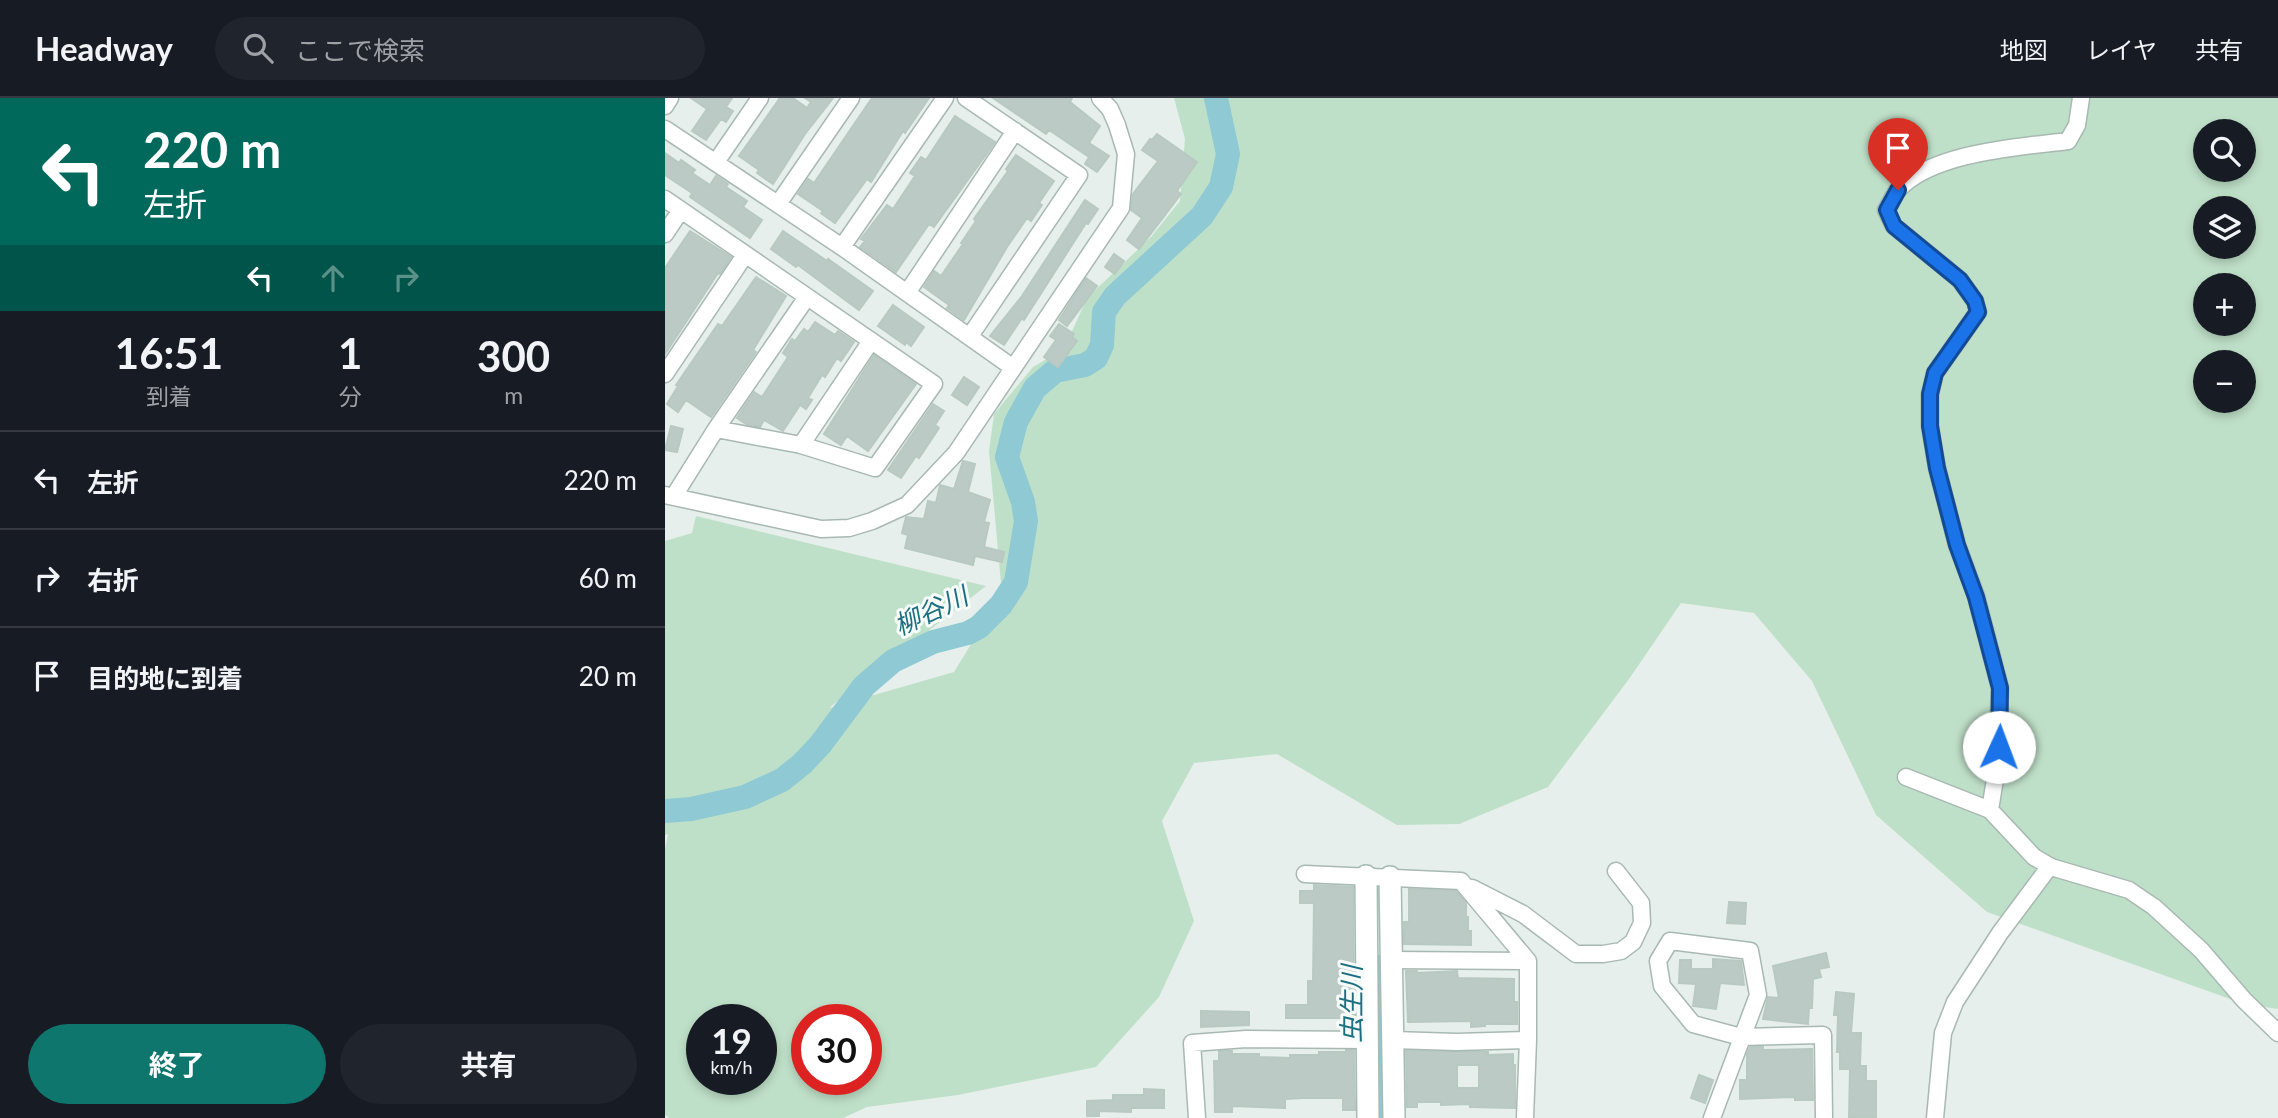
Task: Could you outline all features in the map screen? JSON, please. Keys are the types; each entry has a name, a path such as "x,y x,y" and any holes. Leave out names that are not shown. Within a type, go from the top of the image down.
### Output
{"street":[{"path":"665,106 670,98"},
{"path":"716,162 760,98"},
{"path":"778,204 851,98"},
{"path":"842,247 946,98"},
{"path":"966,98 1079,175 970,336"},
{"path":"807,297 669,496 821,529 849,528 872,521 907,505 926,488 956,453 1121,208 1126,154 1110,109 1100,98"},
{"path":"1990,810 1997,767 2000,688 1976,597 1957,545 1937,468 1930,426 1930,394 1935,373 1978,312 1975,301 1960,280 1894,226 1887,210 1898,190 1920,174 1961,157 1984,151 2068,141 2077,125 2081,98"},
{"path":"665,129 842,247 1012,367"},
{"path":"907,293 1016,131"},
{"path":"665,200 934,384 875,468 801,445 716,429"},
{"path":"665,234 681,210"},
{"path":"665,373 745,255"},
{"path":"801,445 871,341"},
{"path":"1906,777 1990,810 2034,857 2050,866 2129,890 2154,907 2201,950 2244,1000 2278,1033"},
{"path":"1935,1118 1943,1033 1955,1002 2000,933 2050,866"},
{"path":"1305,874 1461,881 1492,900 1523,914 1576,954 1603,954 1621,951 1633,942 1642,923 1641,903 1616,871"},
{"path":"1366,876 1368,1118"},
{"path":"1390,877 1394,1118"},
{"path":"1461,881 1528,961 1525,1118"},
{"path":"1712,1118 1741,1037 1758,995 1750,951 1670,940 1658,961 1662,986 1693,1024 1741,1037 1823,1035 1824,1118"},
{"path":"1391,960 1528,961"},
{"path":"1197,1118 1192,1043 1247,1039 1367,1040"},
{"path":"1393,1040 1528,1040"}],"green space":[{"path":"1174,98 2278,98 2278,1009 2244,1004 1987,912 1876,815 1812,681 1754,613 1681,603 1629,679 1548,787 1459,824 1397,825 1277,754 1194,763 1162,821 1194,921 1159,997 1096,1067 958,1095 867,1107 843,1118 669,1118 665,1115 665,849 668,834 665,835 665,541 692,533 696,516 986,586 829,708 954,672 1002,594 989,451 994,414 1033,367 1064,349 1087,298 1151,237 1180,201 1185,139"}],"building":[{"path":"691,98 732,98 726,107 733,111 726,122 721,119 706,140 692,131 707,109"},
{"path":"780,98 793,98 807,108 811,102 805,98 833,98 805,134 773,184 739,156"},
{"path":"872,98 929,98 905,133 903,131 871,182 867,179 835,223 798,194 808,179 814,183"},
{"path":"993,98 1072,98 1070,102 1100,126 1089,143 1109,156 1097,172 1085,164 1089,157 1049,130 1046,134"},
{"path":"955,116 995,142 934,227 929,224 896,272 860,247 865,241 861,239 887,205 893,209 915,176 910,173 921,157 926,160"},
{"path":"1157,134 1197,162 1177,191 1181,194 1139,249 1127,240 1142,218 1131,210 1133,194 1158,161 1142,150"},
{"path":"665,153 679,163 681,160 695,170 692,173 710,185 716,176 728,184 726,187 747,201 743,207 762,220 750,238 690,197 692,193 665,175"},
{"path":"1016,155 1054,181 1031,221 1027,218 1007,247 964,320 924,287 934,271 941,276"},
{"path":"1085,200 1098,209 1088,224 1086,223 1024,320 1022,318 1004,345 990,336 1022,296"},
{"path":"690,231 731,257 665,354 665,268"},
{"path":"783,231 873,291 859,310 798,265 796,267 771,249"},
{"path":"1114,254 1124,261 1115,274 1105,267"},
{"path":"756,277 786,296 753,350 756,352 711,417 686,400 678,412 667,404 678,386 676,385 718,324 722,326"},
{"path":"1086,278 1097,286 1067,326 1059,320"},
{"path":"893,305 924,327 911,346 906,342 905,345 878,326"},
{"path":"815,322 835,335 838,331 854,342 841,361 837,358 825,377 822,375 808,398 812,400 806,409 800,405 783,431 764,420 760,427 746,424 737,418 754,392 762,397 788,357 783,353 792,339 795,341 804,329 808,332"},
{"path":"1059,324 1074,334 1072,337 1077,341 1058,367 1044,357 1056,340 1050,336"},
{"path":"874,355 916,384 868,451 847,436 841,445 824,434"},
{"path":"964,377 979,387 967,405 952,395"},
{"path":"933,404 944,411 935,425 939,428 919,458 916,456 901,478 888,470"},
{"path":"671,426 683,429 677,452 665,450"},
{"path":"963,461 975,464 968,492 990,500 984,522 989,523 984,547 1004,552 1002,562 975,556 973,565 905,548 908,535 902,533 906,517 924,519 928,501 936,503 940,485 954,489"},
{"path":"1314,885 1353,887 1354,1018 1286,1018 1286,1005 1308,1005 1308,981 1313,981 1314,903 1300,903 1300,891 1314,891"},
{"path":"1409,889 1456,891 1466,903 1471,945 1404,944 1404,922 1409,922"},
{"path":"1729,902 1746,903 1745,924 1727,923"},
{"path":"1826,953 1829,967 1819,969 1821,977 1813,979 1812,1008 1809,1008 1808,1024 1763,1019 1768,997 1779,998 1773,966"},
{"path":"1713,959 1741,961 1744,985 1720,983 1716,1009 1693,1006 1696,984 1679,983 1680,960 1691,960 1691,969 1713,969"},
{"path":"1406,971 1457,971 1458,978 1514,979 1517,1024 1471,1027 1471,1021 1408,1022"},
{"path":"1836,992 1854,994 1851,1033 1861,1033 1860,1066 1866,1066 1866,1081 1876,1081 1876,1118 1849,1118 1850,1069 1840,1069 1840,1052 1837,1052 1838,1015 1834,1015"},
{"path":"1201,1011 1249,1012 1249,1025 1201,1027"},
{"path":"1750,1047 1763,1047 1763,1050 1812,1049 1813,1100 1795,1100 1795,1097 1740,1099 1740,1080 1747,1080 1747,1054"},
{"path":"1354,1050 1355,1110 1343,1110 1343,1098 1303,1098 1285,1099 1285,1108 1232,1106 1232,1112 1215,1112 1214,1061 1219,1061 1219,1051 1290,1058 1290,1055 1319,1055 1319,1052"},
{"path":"1406,1051 1513,1054 1515,1108 1470,1107 1470,1104 1441,1105 1441,1102 1417,1102 1417,1107 1407,1107","holes":["1457,1065 1479,1065 1479,1088 1457,1088"]},
{"path":"1699,1075 1713,1080 1705,1103 1691,1098"},
{"path":"1144,1089 1164,1090 1164,1108 1131,1108 1131,1112 1099,1111 1099,1116 1087,1116 1087,1101 1113,1100 1113,1095 1144,1095"}],"waterway":[{"name":"柳谷川","path":"665,811 691,809 745,797 782,780 820,745 864,686 893,661 933,642 968,633 979,627 1001,605 1016,582 1026,521 1023,502 1007,457 1016,422 1035,388 1055,371 1085,365 1096,358 1102,345 1104,312 1115,296 1202,216 1221,187 1228,154 1216,98"},
{"name":"虫生川","path":"1381,967 1383,1118"}],"route":[{"path":"1898,190 1887,210 1894,226 1960,280 1975,301 1978,312 1935,373 1930,394 1930,426 1937,468 1957,545 1976,597 2000,688 1999,747"}]}
